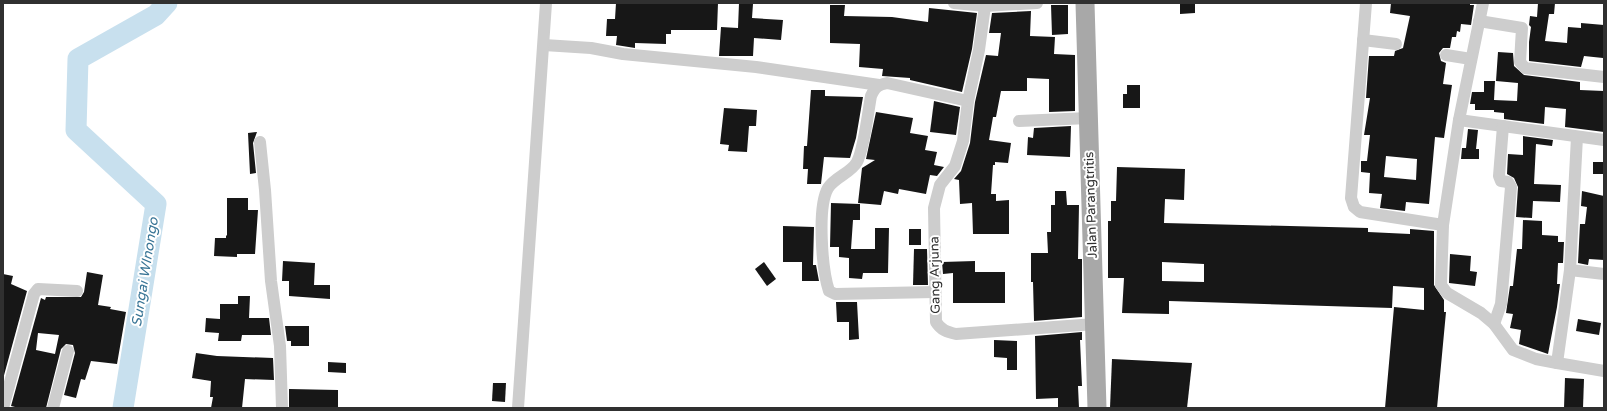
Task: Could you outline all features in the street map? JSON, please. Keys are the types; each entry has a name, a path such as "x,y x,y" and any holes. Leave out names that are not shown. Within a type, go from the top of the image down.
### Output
{"main road":[{"name":"Jalan Parangtritis","path":"1085,3 1097,408"}],"street":[{"path":"518,408 546,3"},
{"path":"954,3 985,6 1037,3"},
{"path":"1366,3 1351,198 1354,207 1360,212 1443,225"},
{"path":"1483,3 1459,120 1443,225 1441,285 1446,293 1481,313 1494,324 1513,350 1557,363 1604,371"},
{"path":"544,45 591,48 622,54 756,67 879,85 888,83 968,101 979,50 985,6"},
{"path":"1479,21 1522,28 1520,62 1525,68 1604,77"},
{"path":"1363,40 1396,44"},
{"path":"1446,55 1472,59"},
{"path":"879,85 874,89 871,96 857,163 833,182 825,196 822,221 823,257 827,286 829,291 835,294 935,292"},
{"name":"Gang Arjuna","path":"968,101 963,141 955,166 940,185 934,208 936,322 939,327 947,332 956,334 1095,324"},
{"path":"1019,121 1089,118"},
{"path":"1459,120 1604,140"},
{"path":"1494,324 1501,304 1511,187 1508,182 1501,181 1498,176 1503,126"},
{"path":"1557,363 1570,270 1576,137"},
{"path":"260,142 265,190 270,281 280,346 282,408"},
{"path":"1570,270 1604,274"},
{"path":"3,408 34,294 38,290 77,291"},
{"path":"53,408 68,351"}],"building":[{"path":"616,3 718,3 717,30 671,30 671,34 666,34 666,44 635,43 635,48 616,45 617,36 606,36 607,19 615,19"},
{"path":"739,3 753,4 752,18 783,20 781,40 754,38 753,56 719,56 721,27 738,28"},
{"path":"1180,3 1195,3 1195,13 1180,14"},
{"path":"1391,3 1470,3 1470,5 1474,5 1471,25 1461,24 1460,32 1457,31 1456,37 1452,37 1450,48 1443,48 1439,53 1441,61 1446,63 1443,84 1452,85 1444,138 1435,137 1429,204 1406,202 1405,211 1380,208 1382,194 1369,193 1370,173 1361,172 1361,161 1367,161 1370,135 1364,135 1370,98 1366,98 1369,56 1394,56 1395,51 1403,48 1410,16 1390,13","holes":["1386,156 1417,159 1416,180 1384,177"]},
{"path":"1538,3 1555,3 1554,14 1549,14 1545,41 1567,43 1568,27 1581,28 1581,23 1604,25 1603,58 1584,56 1581,67 1529,61 1531,27 1529,25 1530,16 1537,17"},
{"path":"830,5 845,5 844,16 892,17 928,22 929,8 977,13 972,49 962,92 910,80 910,78 882,76 883,69 859,67 860,44 830,43"},
{"path":"1051,5 1068,5 1068,34 1052,35"},
{"path":"1031,11 1030,36 1055,37 1054,54 1075,55 1075,111 1049,112 1049,79 1027,78 1027,91 1001,91 996,117 993,117 989,140 1011,143 1008,163 995,162 995,165 993,165 991,194 996,194 996,201 1009,200 1009,234 973,234 972,203 960,204 959,180 954,179 961,171 970,143 975,102 986,55 998,56 1001,33 989,33 992,13"},
{"path":"1498,52 1513,53 1514,66 1524,75 1580,82 1580,90 1604,91 1604,132 1565,127 1566,109 1545,107 1544,124 1504,119 1504,113 1494,112 1494,110 1475,110 1475,104 1470,104 1472,92 1484,92 1484,81 1495,81 1494,100 1517,101 1518,83 1496,81"},
{"path":"1127,85 1140,85 1140,108 1123,108 1123,94 1127,94"},
{"path":"811,90 825,90 825,96 863,97 856,138 850,158 824,157 821,184 807,184 808,169 803,169 804,146 807,146"},
{"path":"934,101 960,107 956,135 930,132"},
{"path":"724,108 757,110 756,126 749,126 747,152 728,151 729,145 720,144"},
{"path":"876,112 913,118 910,133 928,136 925,150 937,152 934,165 944,167 937,176 930,175 926,194 899,189 898,194 884,191 881,205 858,203 862,168 875,160 866,159"},
{"path":"1071,126 1070,157 1027,155 1028,137 1033,138 1034,128"},
{"path":"1468,129 1478,130 1476,149 1479,149 1479,159 1461,159 1462,148 1466,148"},
{"path":"257,132 253,143 256,173 250,174 248,133"},
{"path":"1523,136 1553,140 1552,146 1536,144 1534,184 1561,185 1560,202 1533,201 1532,218 1516,217 1518,187 1514,178 1507,174 1508,154 1523,155"},
{"path":"1593,162 1604,162 1604,174 1593,174"},
{"path":"1117,167 1185,169 1184,200 1165,199 1164,223 1368,228 1368,232 1410,234 1410,229 1434,231 1434,285 1444,300 1444,312 1446,312 1437,408 1385,408 1394,307 1424,310 1424,288 1393,286 1392,308 1169,301 1169,314 1122,313 1124,278 1108,278 1108,221 1111,221 1111,201 1116,201","holes":["1162,262 1204,264 1204,282 1162,281"]},
{"path":"1055,191 1066,191 1067,205 1079,205 1078,259 1082,259 1082,317 1034,321 1033,282 1031,282 1031,253 1048,253 1047,232 1051,232 1051,205 1055,205"},
{"path":"1582,191 1604,196 1604,260 1589,259 1588,265 1578,263 1580,224 1585,224 1587,207 1581,206"},
{"path":"227,198 248,198 248,210 258,210 255,254 237,254 237,257 214,256 215,238 226,238 226,235 227,236"},
{"path":"831,203 860,204 860,220 853,220 851,249 875,249 875,228 889,228 888,273 863,273 862,279 849,278 849,258 839,257 839,247 830,247"},
{"path":"1523,220 1542,221 1542,235 1558,236 1558,242 1564,242 1563,263 1558,263 1557,284 1560,284 1548,354 1519,344 1521,330 1510,328 1513,314 1506,313 1510,286 1513,286 1517,249 1522,249"},
{"path":"783,226 814,227 813,265 816,265 819,281 802,281 802,262 783,262"},
{"path":"909,229 921,229 921,245 909,245"},
{"path":"914,249 927,249 928,285 913,285"},
{"path":"1450,254 1471,256 1470,271 1477,272 1475,286 1449,283"},
{"path":"283,261 315,263 314,285 330,285 330,299 289,296 289,281 282,281"},
{"path":"975,261 975,272 1005,272 1005,303 953,303 953,273 943,274 942,262"},
{"path":"764,262 776,279 767,286 755,269"},
{"path":"87,272 103,275 98,305 111,307 110,309 126,312 117,364 91,361 85,380 81,379 76,398 64,395 75,353 73,345 66,344 61,349 46,408 19,408 11,406 41,298 45,300 46,297 81,297 84,292","holes":["38,333 59,335 55,354 36,350"]},
{"path":"3,274 13,276 11,284 27,291 3,379"},
{"path":"238,296 250,296 249,318 269,318 271,335 242,335 241,341 218,341 219,333 205,332 206,318 220,319 220,304 238,304"},
{"path":"836,302 857,302 859,339 849,340 849,322 837,322"},
{"path":"1578,319 1601,323 1599,335 1576,331"},
{"path":"285,326 309,326 309,346 291,346 291,341 287,341"},
{"path":"1082,332 1082,340 1080,340 1082,386 1078,386 1079,408 1058,408 1058,398 1036,399 1035,336"},
{"path":"994,340 1017,341 1017,370 1007,370 1007,358 994,357"},
{"path":"196,353 217,356 273,358 274,380 245,379 242,408 211,408 213,397 210,397 211,381 192,378"},
{"path":"1112,359 1192,363 1187,408 1110,408"},
{"path":"328,362 346,363 346,373 328,372"},
{"path":"1565,378 1584,379 1583,408 1564,408"},
{"path":"493,383 506,383 505,402 492,401"},
{"path":"289,389 338,390 338,408 289,407"}],"waterway":[{"name":"Sungai WInongo","path":"123,408 156,204 76,130 78,59 156,15 167,3"}]}
